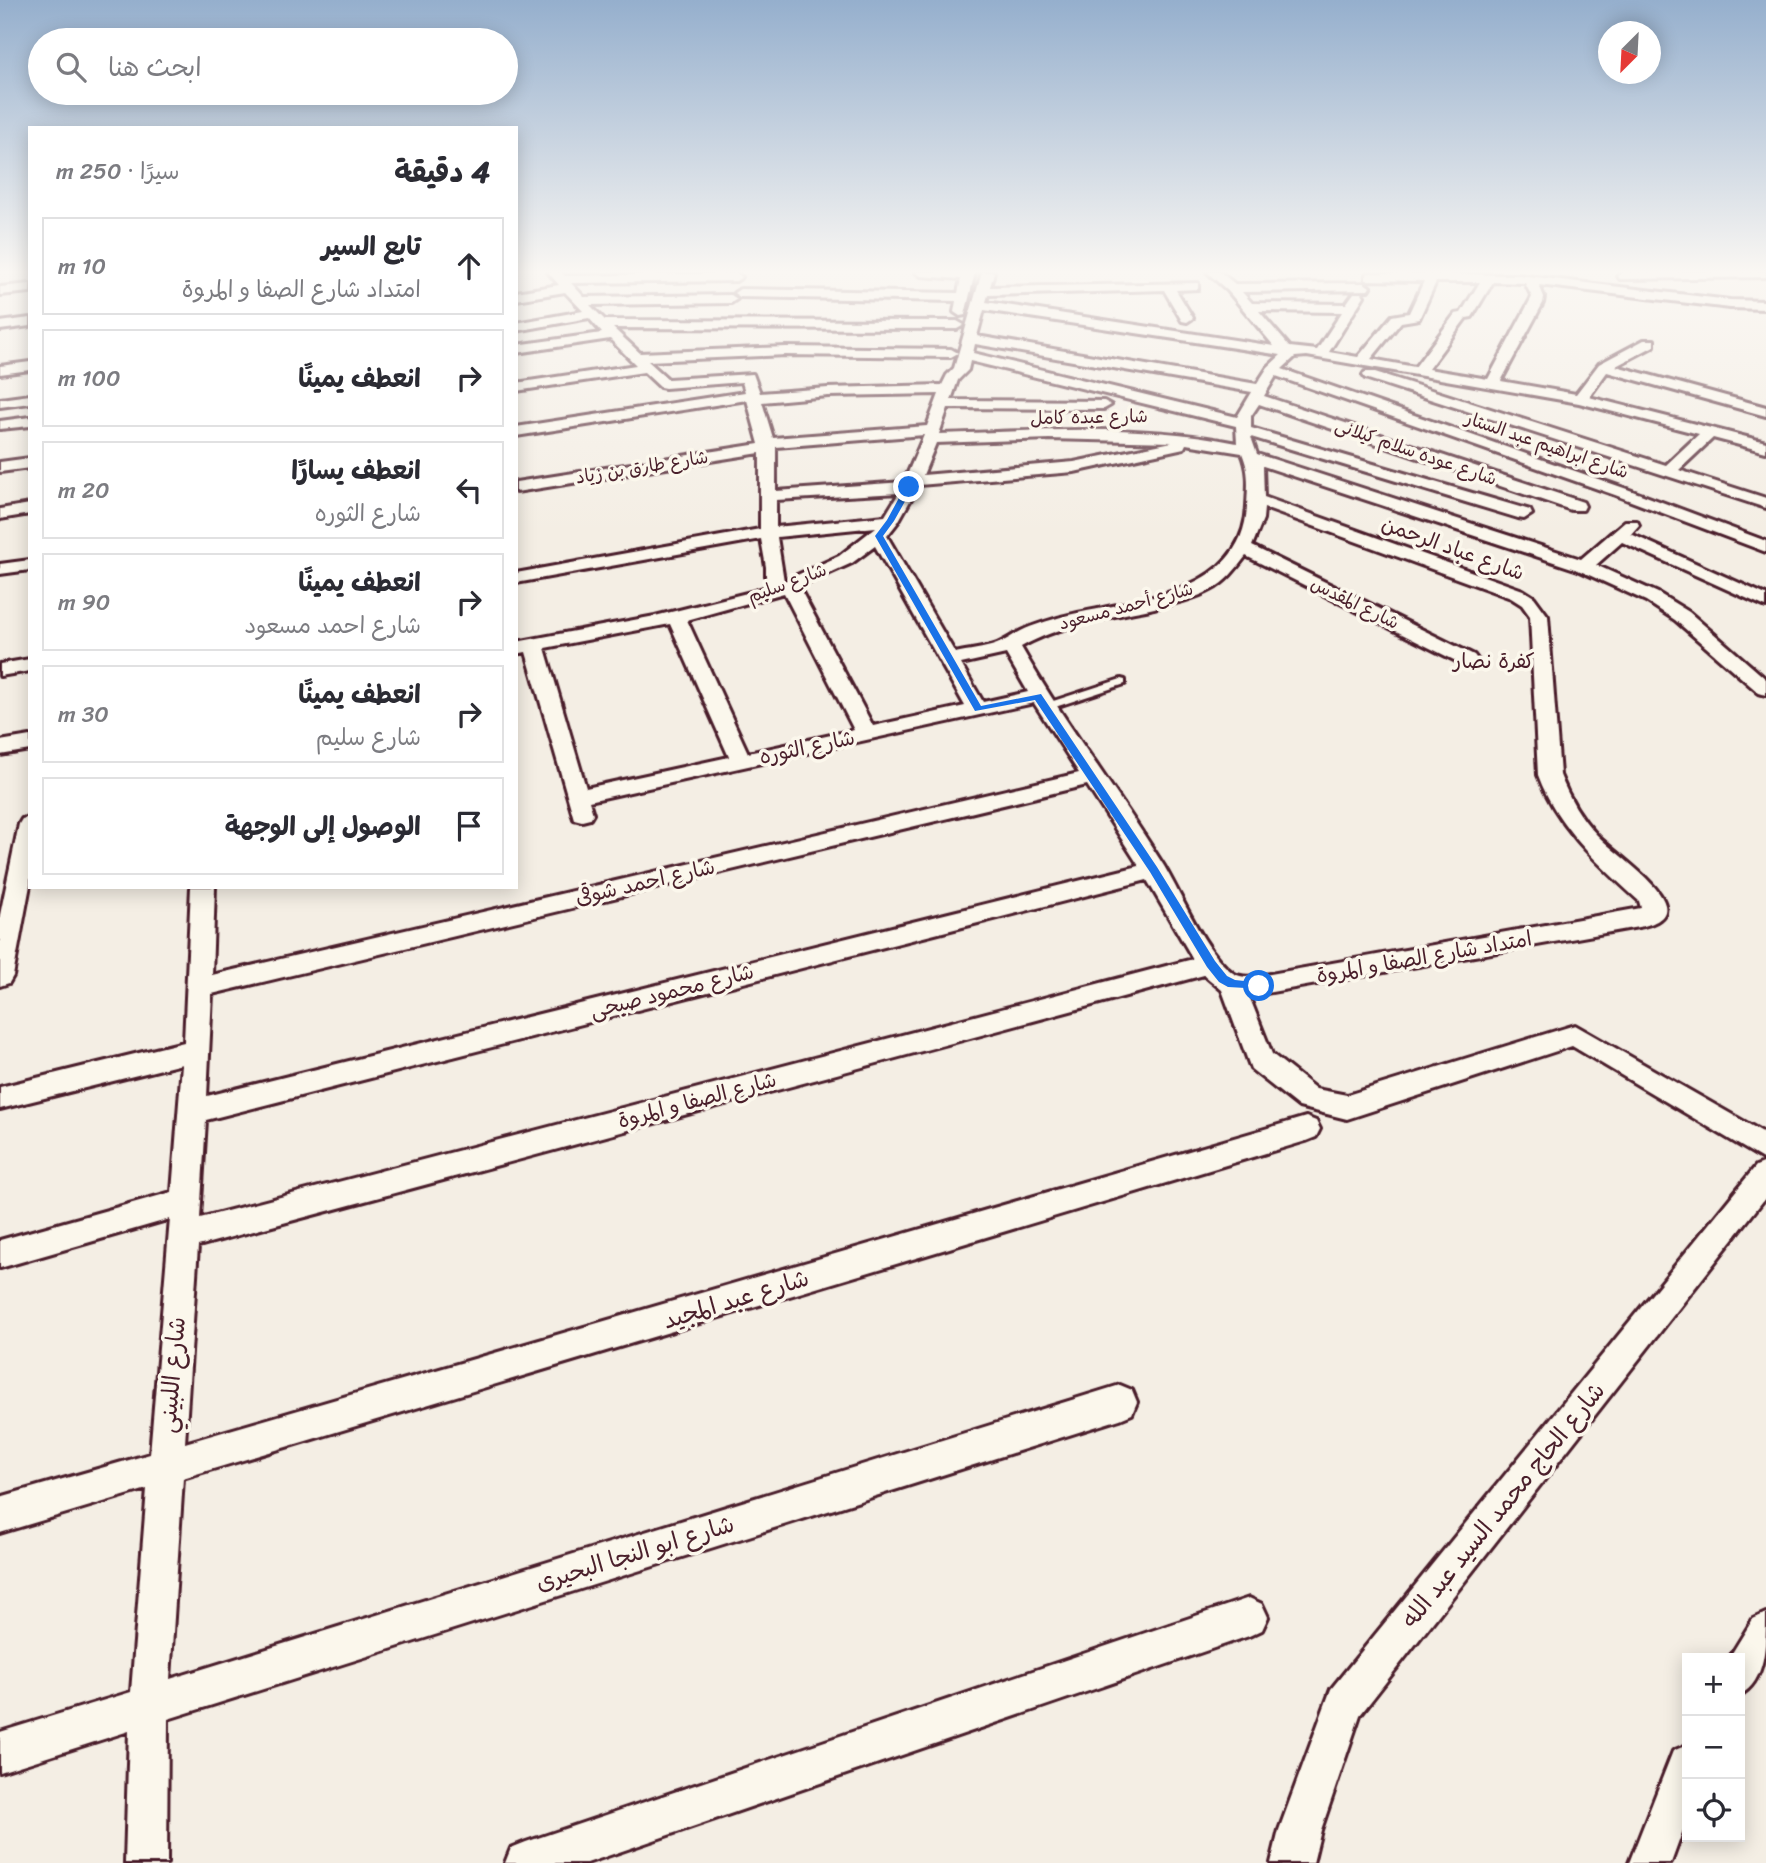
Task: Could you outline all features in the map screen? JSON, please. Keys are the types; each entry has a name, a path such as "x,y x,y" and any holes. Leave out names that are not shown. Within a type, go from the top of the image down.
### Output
{"street":[{"path":"640,359 661,382 670,384 851,403"},
{"path":"518,387 667,359"},
{"path":"753,394 834,375 832,359"},
{"path":"872,359 1104,405"},
{"name":"شارع سليم","path":"525,646 676,615 782,588 832,566 884,528 910,484 956,375 958,359"},
{"name":"شارع عوده سلام كيلانى","path":"1089,359 1258,393 1577,506"},
{"path":"1243,427 1244,416 1282,359"},
{"path":"1313,359 1766,503"},
{"path":"1355,359 1580,399 1766,447"},
{"path":"1419,371 1428,359"},
{"path":"1492,384 1506,359"},
{"path":"1580,399 1604,367 1619,359"},
{"path":"0,370 28,366"},
{"path":"1604,367 1758,410 1766,397"},
{"name":"شارع ابراهيم عبد الستار","path":"1273,370 1621,492 1766,547"},
{"path":"518,432 753,394 956,375 1068,382 1243,427 1524,514"},
{"path":"998,380 1068,382"},
{"path":"753,394 768,445 768,533 782,588 867,734"},
{"path":"0,403 28,399"},
{"path":"0,425 28,421"},
{"name":"شارع أحمد مسعود","path":"950,660 1012,646 1044,628 1168,599 1205,586 1228,568 1243,548 1255,519 1257,470 1243,427"},
{"path":"1669,471 1710,432"},
{"name":"شارع عبده كامل","path":"768,445 931,434 1129,435 1200,440 1250,453 1584,566 1641,592 1682,616 1766,689"},
{"path":"768,496 1074,467 1200,440"},
{"name":"شارع طارق بن زياد","path":"518,487 768,445"},
{"path":"0,467 28,463"},
{"name":"شارع عباد الرحمن","path":"1256,500 1517,594 1535,608 1539,616 1549,775 1554,794 1566,815 1583,835 1647,895 1653,904 1653,912 1644,917"},
{"path":"0,514 28,509"},
{"path":"518,578 768,533 884,528 950,660 978,709"},
{"path":"1584,566 1625,530 1766,602"},
{"name":"شارع المقدس","path":"1243,548 1467,659"},
{"path":"0,569 28,565"},
{"path":"676,615 741,761"},
{"name":"شارع الثوره","path":"525,646 579,806 741,761 978,709 1042,702"},
{"path":"1012,646 1042,702 1154,870 1211,964 1223,979 1233,984 1261,1061 1309,1098 1347,1107 1575,1035 1766,1149"},
{"path":"0,670 28,665"},
{"path":"0,748 28,743"},
{"name":"شارع احمد شوقى","path":"198,988 1092,777"},
{"path":"0,976 28,834"},
{"name":"شارع محمود صبحى","path":"191,1112 1154,870"},
{"name":"شارع اللبيني","path":"146,1863 149,1704 197,1051 203,889"},
{"name":"امتداد شارع الصفا و المروة","path":"1233,984 1259,986 1644,917"},
{"name":"شارع الصفا و المروة","path":"184,1236 1211,964"},
{"path":"0,1098 197,1051"},
{"name":"شارع عبد المجيد","path":"0,1516 1307,1129"},
{"name":"شارع الحاج محمد السيد عبد الله","path":"1292,1863 1300,1830 1345,1703 1766,1175"},
{"path":"0,1254 187,1202"},
{"name":"شارع ابو النجا البحيرى","path":"0,1752 1120,1402"},
{"path":"526,1863 1249,1617"},
{"path":"1745,1668 1766,1632"},
{"path":"1650,1863 1682,1778"}],"lane":[{"path":"1042,702 1121,681"}],"district":[{"name":"كفرة نصار","path":"1494,661"}],"route":[{"path":"909,487 890,521 878,536 978,709 1038,696 1154,870 1211,964 1223,979 1233,984 1259,986"}]}
